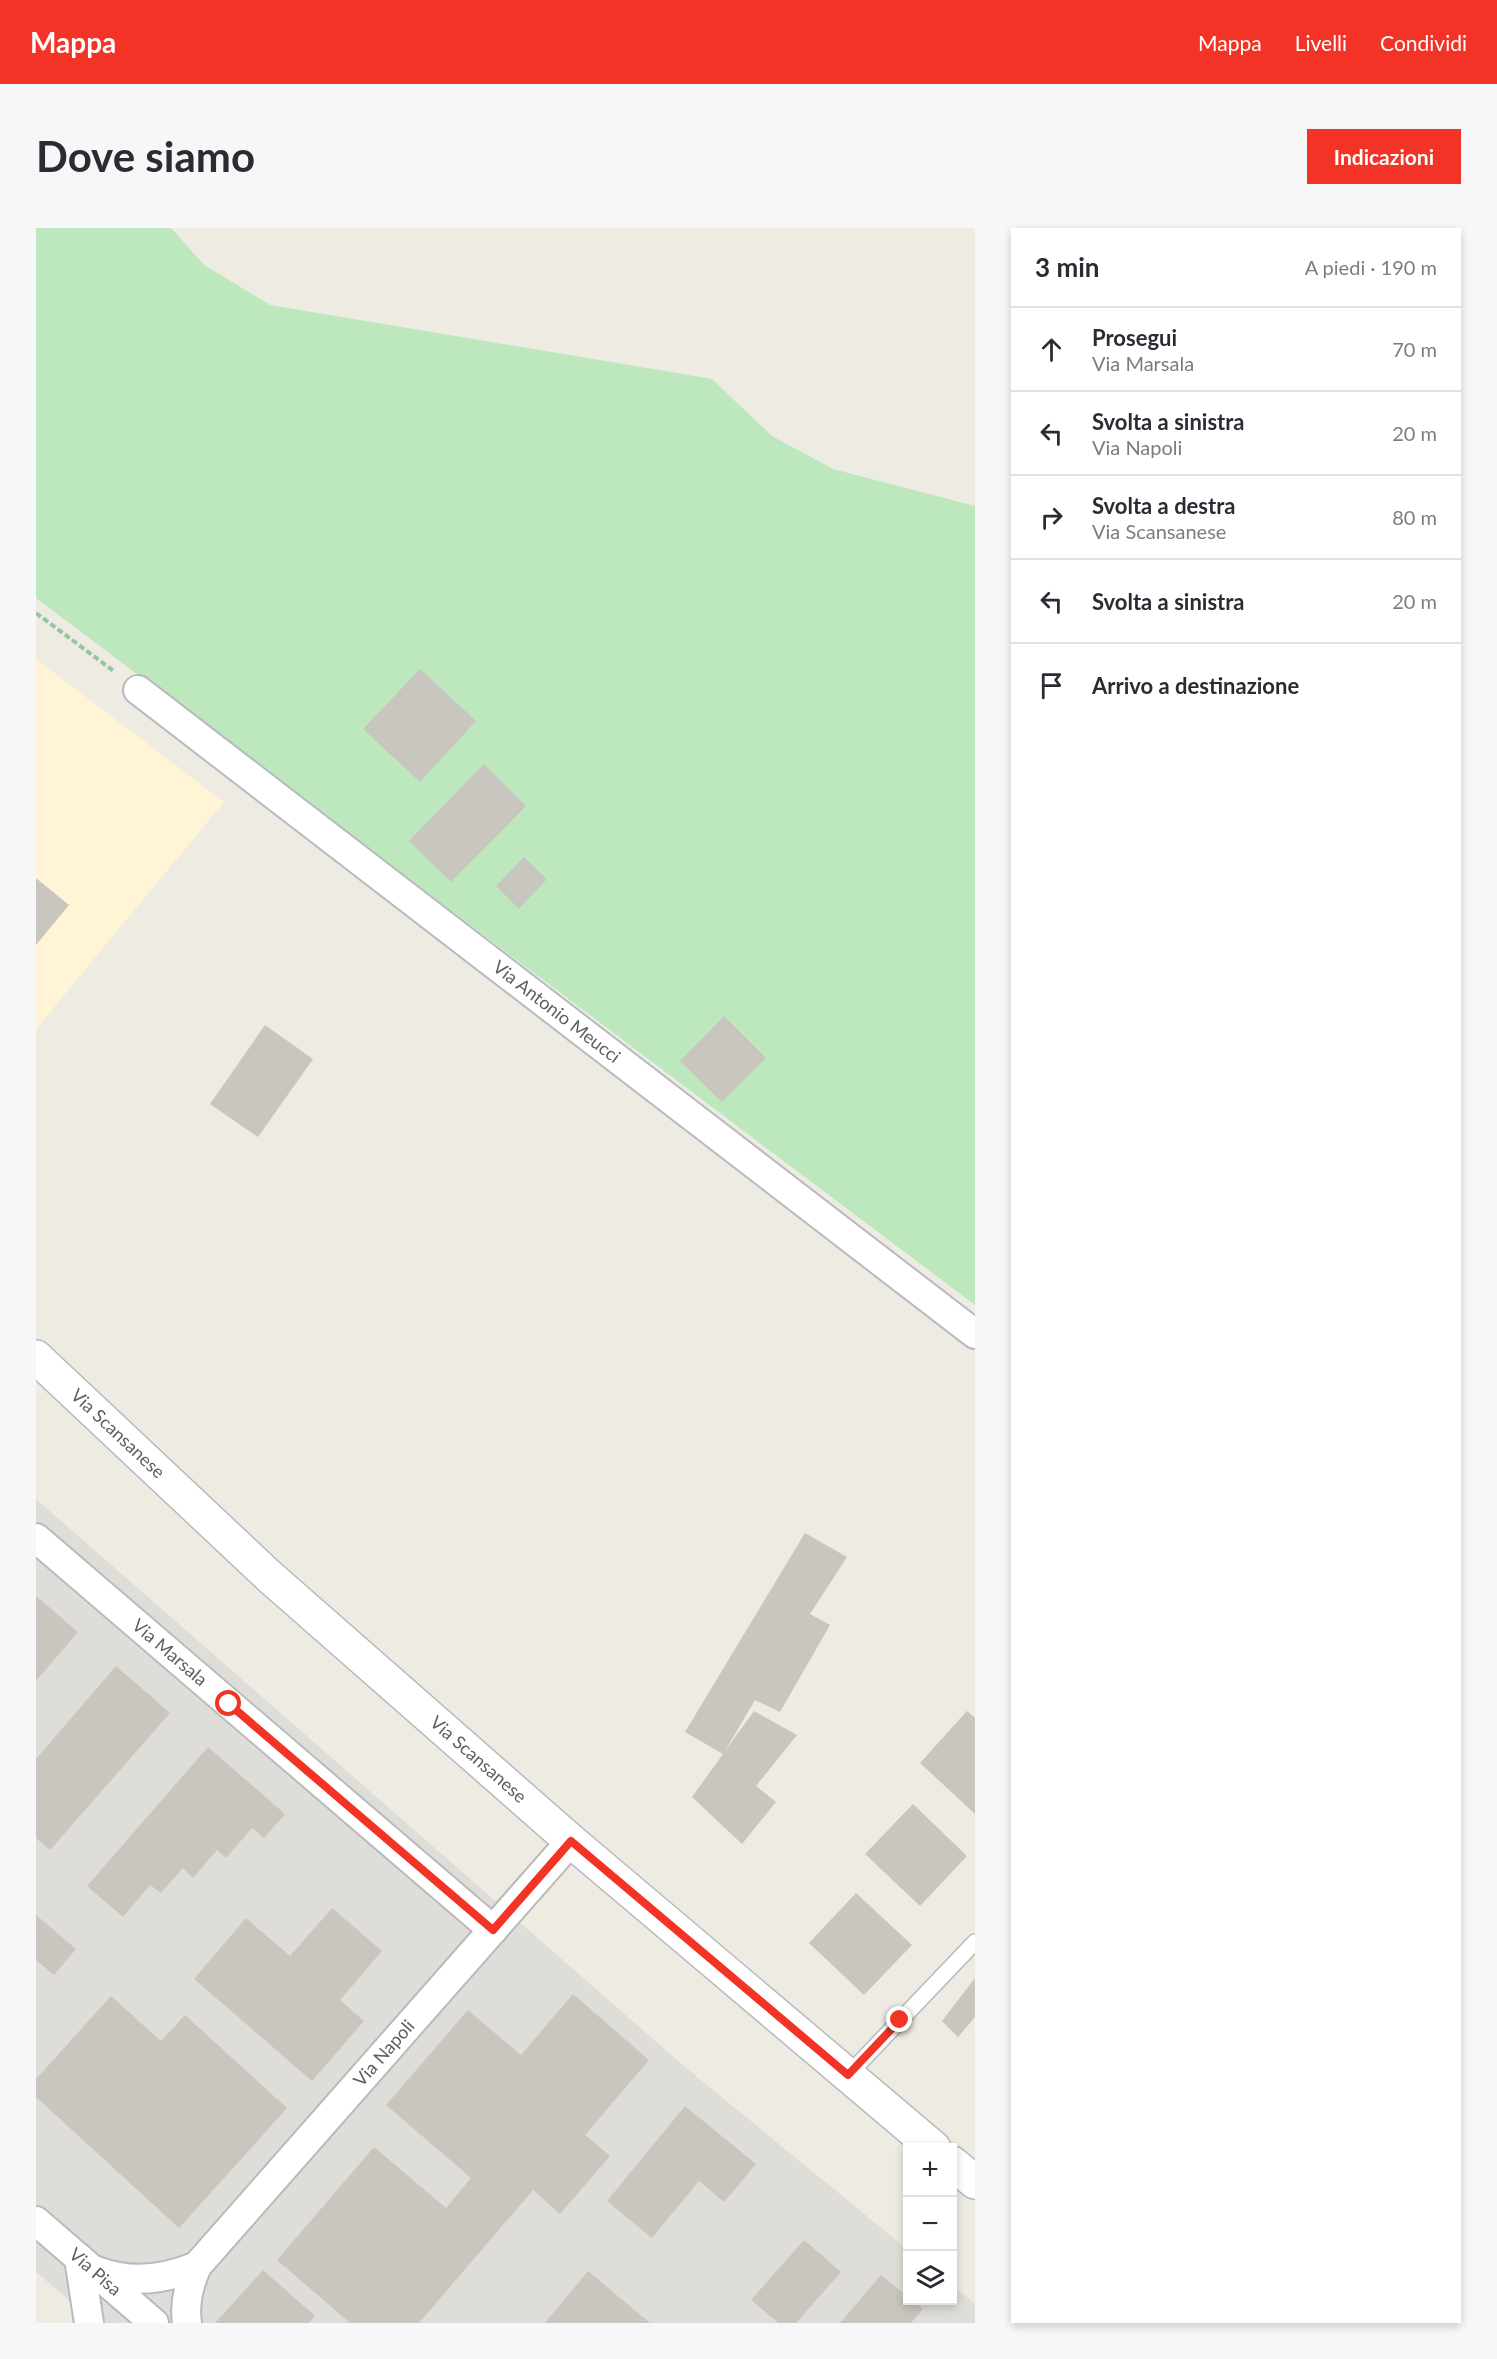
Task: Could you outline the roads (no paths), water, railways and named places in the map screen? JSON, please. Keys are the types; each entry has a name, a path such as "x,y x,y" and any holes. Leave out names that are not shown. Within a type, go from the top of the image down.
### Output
{"main road":[{"name":"Via Scansanese","path":"36,1357 270,1577 571,1841 928,2143"},
{"path":"957,2167 975,2182"}],"street":[{"name":"Via Antonio Meucci","path":"138,690 975,1334"},
{"name":"Via Marsala","path":"36,1538 493,1930"},
{"name":"Via Napoli","path":"187,2323 190,2283 197,2266 571,1841"},
{"name":"Via Pisa","path":"36,2221 154,2323"},
{"path":"85,2263 112,2277 145,2280 180,2273 197,2266"},
{"path":"85,2263 89,2323"}],"lane":[{"path":"848,2075 975,1942"}]}
